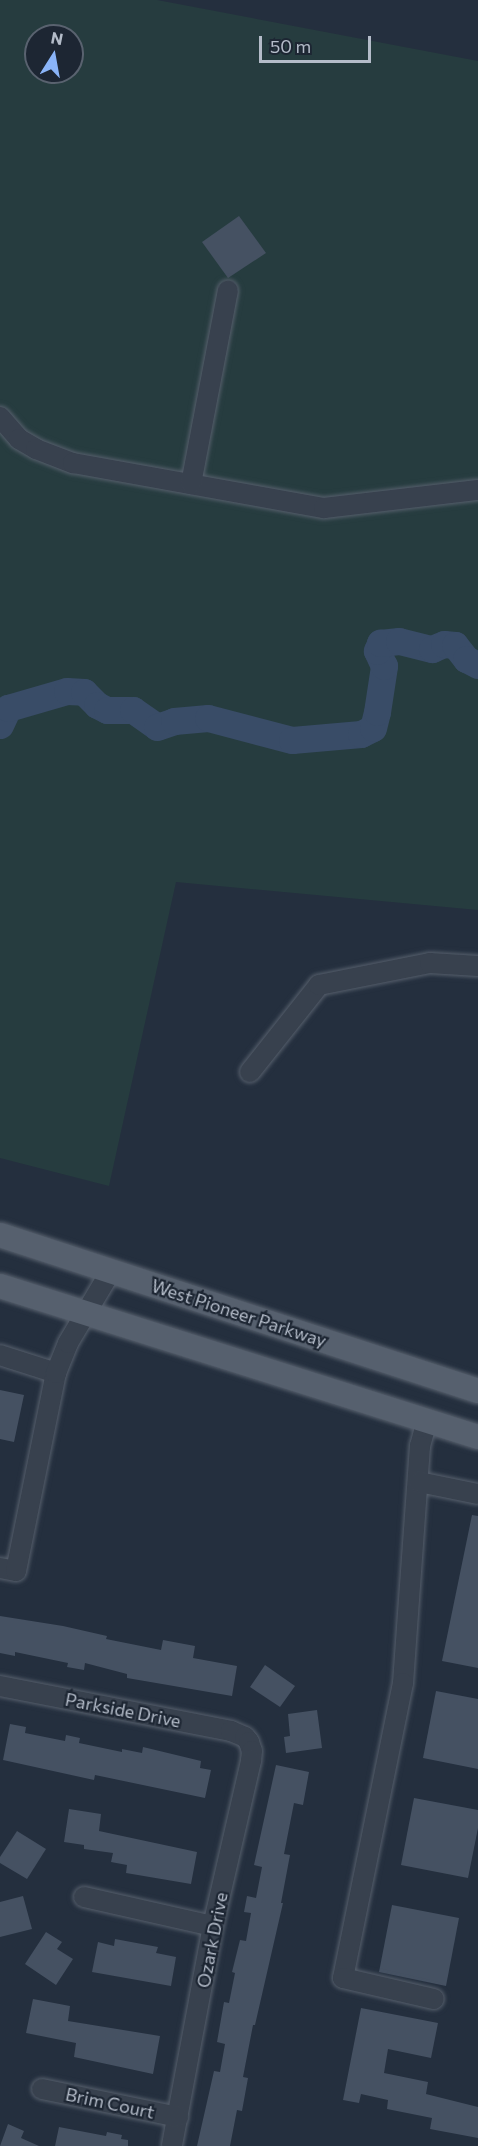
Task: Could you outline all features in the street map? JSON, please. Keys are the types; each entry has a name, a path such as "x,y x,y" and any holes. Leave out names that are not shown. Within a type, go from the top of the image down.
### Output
{"main road":[{"name":"West Pioneer Parkway","path":"0,1235 478,1391"},
{"path":"0,1286 478,1437"}],"street":[{"path":"191,484 228,290"},
{"path":"0,417 19,439 36,449 73,463 324,508 478,490"},
{"path":"250,1072 319,985 430,963 478,966"},
{"path":"0,1568 16,1571 56,1373 68,1343 87,1315 111,1271"},
{"path":"0,1355 56,1373"},
{"path":"427,1420 420,1446 403,1683 343,1978 434,1999"},
{"path":"419,1482 478,1494"},
{"name":"Parkside Drive","path":"0,1686 231,1731 245,1737"},
{"name":"Ozark Drive","path":"172,2146 213,1926 252,1751 245,1737"},
{"path":"84,1897 213,1926"},
{"name":"Brim Court","path":"42,2089 178,2117"}],"green space":[{"path":"0,0 157,0 478,61 478,910 176,882 109,1186 0,1158"}],"building":[{"path":"239,216 266,253 228,278 202,242"},
{"path":"0,1390 24,1395 14,1442 0,1439"},
{"path":"472,1515 478,1516 478,1668 442,1661"},
{"path":"0,1616 63,1626 107,1636 106,1639 161,1650 163,1640 195,1646 193,1658 237,1666 232,1696 127,1678 127,1674 85,1663 84,1670 67,1667 68,1663 15,1652 15,1656 0,1653"},
{"path":"265,1665 295,1686 280,1707 250,1687"},
{"path":"436,1691 478,1699 478,1769 423,1758"},
{"path":"317,1710 322,1748 286,1753 284,1737 290,1736 288,1714"},
{"path":"10,1724 26,1727 25,1733 65,1741 66,1735 80,1738 79,1743 122,1752 122,1749 142,1753 143,1747 201,1761 200,1768 211,1770 205,1798 95,1775 94,1780 3,1760"},
{"path":"276,1765 309,1772 303,1805 294,1803 284,1854 290,1855 281,1903 283,1903 255,2025 253,2025 243,2077 248,2078 242,2111 237,2110 230,2146 197,2146 214,2071 220,2072 225,2044 217,2042 224,2002 229,2003 235,1973 232,1972 240,1940 246,1941 251,1913 244,1912 247,1896 256,1898 262,1867 254,1865"},
{"path":"414,1798 478,1810 478,1828 468,1878 401,1865"},
{"path":"69,1809 101,1814 99,1831 197,1852 191,1884 126,1873 127,1865 111,1862 113,1853 84,1849 84,1845 64,1842"},
{"path":"17,1831 46,1849 27,1879 0,1863 0,1857"},
{"path":"23,1896 32,1929 0,1937 0,1902"},
{"path":"392,1905 459,1918 446,1986 379,1972"},
{"path":"46,1932 62,1942 57,1949 73,1959 56,1985 25,1964"},
{"path":"115,1939 158,1947 156,1953 176,1957 171,1986 92,1972 98,1942 114,1946"},
{"path":"33,1999 70,2006 68,2021 160,2036 153,2074 74,2057 76,2043 26,2033"},
{"path":"361,2008 438,2023 431,2058 388,2049 384,2073 428,2082 426,2094 478,2107 478,2138 430,2129 432,2118 387,2109 388,2100 361,2094 359,2103 343,2100"},
{"path":"8,2124 24,2131 21,2138 39,2146 0,2146"},
{"path":"59,2127 106,2136 107,2132 122,2135 121,2139 128,2140 128,2146 55,2146"}],"waterway":[{"path":"0,725 8,708 67,691 84,692 97,705 107,710 133,710 157,727 174,721 208,718 292,740 361,734 373,728 377,712 384,666 377,651 380,643 399,641 432,649 444,644 455,645 466,659 478,665"}]}
